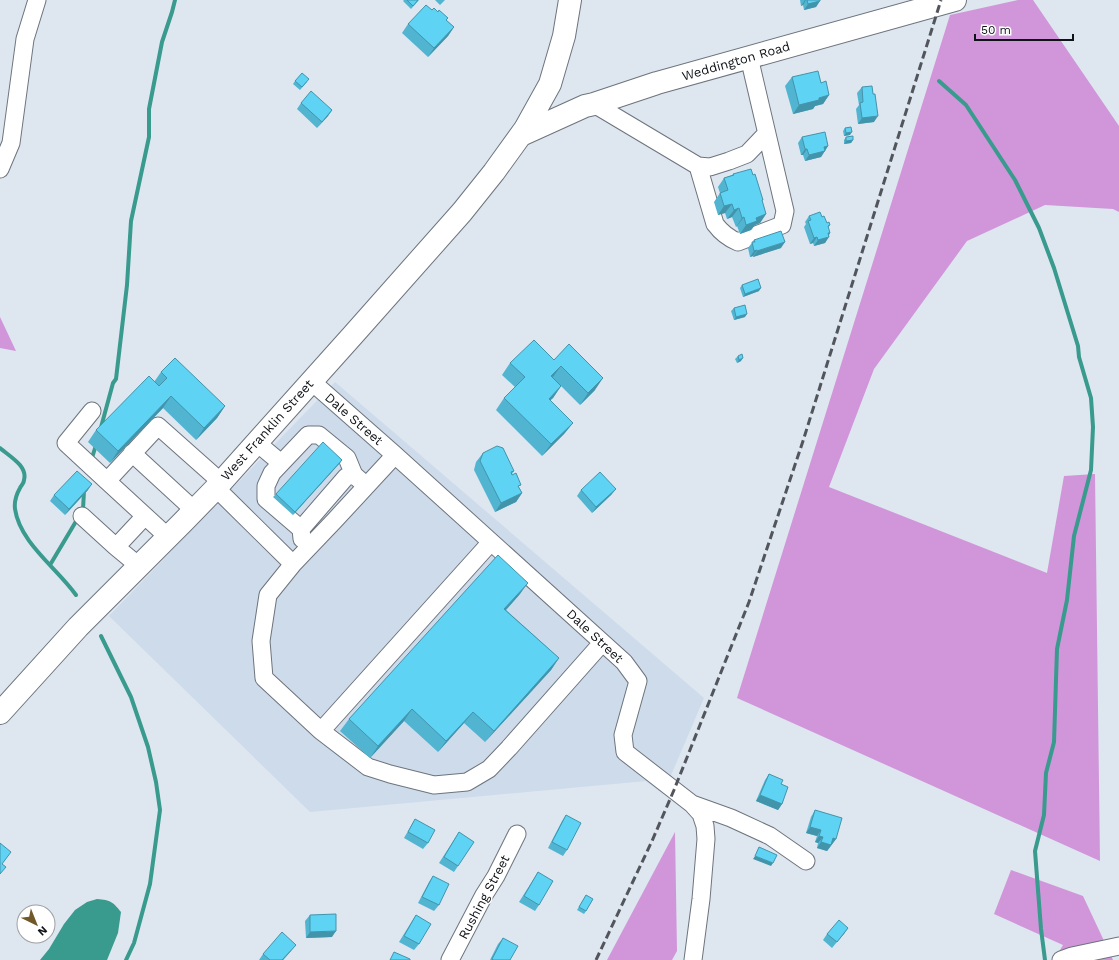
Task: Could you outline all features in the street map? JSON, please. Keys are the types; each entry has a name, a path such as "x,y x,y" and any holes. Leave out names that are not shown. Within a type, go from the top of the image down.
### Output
{"main road":[{"name":"West Franklin Street","path":"0,713 78,627 218,485 358,330 462,212 494,172 521,135 550,84 564,36 570,0"},
{"name":"Weddington Road","path":"521,135 585,106 657,83 955,0"}],"street":[{"path":"0,169 11,143 25,39 37,0"},
{"path":"698,166 715,224 726,235 738,242 782,225 785,211 749,57"},
{"path":"594,104 698,166 710,167 729,162 747,154 766,134"},
{"name":"Dale Street","path":"311,381 624,662 638,681 623,734 625,752 692,804 701,814 706,826 701,899 693,960"},
{"path":"92,411 66,443 168,537"},
{"path":"107,481 158,426 218,485 292,564"},
{"path":"301,529 266,499 266,486 272,473 308,435 319,436 347,458 360,480"},
{"path":"256,442 281,463"},
{"path":"132,453 194,510"},
{"path":"395,455 360,480 306,550 292,564 268,595 261,642 264,678 321,731 368,767 434,785 467,782 489,769 602,643"},
{"path":"306,550 301,536 301,529 346,477 360,480"},
{"path":"82,516 139,566"},
{"path":"116,546 145,516"},
{"path":"321,731 492,542"},
{"path":"692,804 731,818 770,836 806,861"},
{"name":"Rushing Street","path":"450,960 517,834"},
{"path":"1061,960 1072,956 1119,946"}],"shaded area":[{"path":"1018,0 1033,0 1119,126 1119,212 1113,209 1045,205 967,241 874,369 829,487 1047,573 1064,476 1095,474 1100,861 737,698 950,15"},
{"path":"0,317 16,351 0,348"},
{"path":"335,382 704,698 663,794 646,781 310,812 109,616"},
{"path":"675,832 677,951 672,960 607,960"},
{"path":"1011,870 1083,896 1113,960 1054,960 1063,945 994,914"},
{"path":"97,899 106,900 116,906 121,912 118,933 107,960 40,960 52,944 56,944 56,937 75,910 87,902"}],"building":[{"path":"407,0 418,0 413,6"},
{"path":"807,0 820,0 820,1 808,4"},
{"path":"426,5 432,10 434,8 438,12 439,10 448,18 446,20 454,27 434,48 408,24"},
{"path":"818,71 821,83 826,81 829,95 819,98 819,100 799,105 792,77"},
{"path":"302,73 309,79 302,87 295,81"},
{"path":"872,86 873,94 875,94 878,116 862,118 860,103 863,102 862,87"},
{"path":"311,91 332,110 322,122 301,103"},
{"path":"851,127 852,132 846,133 845,128"},
{"path":"825,132 828,146 824,147 825,151 809,155 807,149 805,149 802,137"},
{"path":"853,136 853,140 846,141 846,137"},
{"path":"751,169 753,175 755,174 766,214 756,218 757,221 746,225 739,208 734,210 732,204 724,206 720,193 728,190 724,178"},
{"path":"820,212 822,217 824,216 827,223 829,222 830,225 828,226 830,233 828,233 829,237 818,240 817,237 814,238 808,221 811,220 809,216"},
{"path":"781,231 785,242 754,251 752,242 755,242 754,240"},
{"path":"758,279 761,288 745,294 742,285"},
{"path":"745,305 747,314 736,317 734,308"},
{"path":"534,340 554,360 569,344 603,378 588,393 561,366 551,376 561,386 549,399 573,423 551,444 504,398 525,377 510,363"},
{"path":"742,354 743,358 739,360 738,356"},
{"path":"175,358 225,406 204,428 171,396 118,451 96,430 149,376 159,386 167,378 161,372"},
{"path":"323,442 342,460 295,512 276,494"},
{"path":"497,446 503,448 514,471 511,472 512,475 516,473 521,485 518,486 522,493 501,503 480,461 483,453"},
{"path":"77,471 92,484 69,509 54,495"},
{"path":"600,472 616,489 596,507 581,490"},
{"path":"498,555 528,583 504,609 559,658 494,731 473,712 446,741 412,709 378,746 349,719"},
{"path":"769,774 783,780 781,784 788,787 782,804 760,795"},
{"path":"815,810 842,818 836,839 833,838 831,845 821,842 823,837 819,836 821,830 810,827"},
{"path":"566,815 581,823 567,850 552,842"},
{"path":"415,819 435,830 428,843 408,832"},
{"path":"459,832 474,842 458,866 444,857"},
{"path":"0,843 11,852 2,864 6,867 0,874"},
{"path":"759,847 777,855 773,863 755,856"},
{"path":"538,872 553,881 539,905 524,896"},
{"path":"433,876 449,884 439,905 422,897"},
{"path":"586,895 593,899 586,911 579,907"},
{"path":"336,914 336,931 310,932 310,915"},
{"path":"416,915 431,924 419,944 404,936"},
{"path":"839,920 848,928 837,942 827,934"},
{"path":"282,932 296,945 282,960 270,960 263,954"},
{"path":"503,938 518,946 510,960 493,960 492,959"},
{"path":"394,952 410,959 410,960 390,960"}],"waterway":[{"path":"100,431 113,383 116,379 127,285 131,221 149,137 149,109 162,42 175,0"},
{"path":"939,81 966,105 1015,180 1039,228 1054,268 1078,346 1079,357 1091,398 1093,427 1091,470 1074,536 1067,600 1057,649 1054,742 1046,773 1044,815 1035,851 1045,960"},
{"path":"91,461 96,445"},
{"path":"0,448 17,462 23,470 24,481 16,496 15,509 18,521 24,533 40,555 76,595"},
{"path":"81,512 83,509 84,491"},
{"path":"50,565 78,518"},
{"path":"101,636 131,697 148,747 156,782 160,810 150,884 134,943 126,960"}],"railway":[{"path":"596,960 652,841 674,790 749,602 803,441 941,0"}]}
